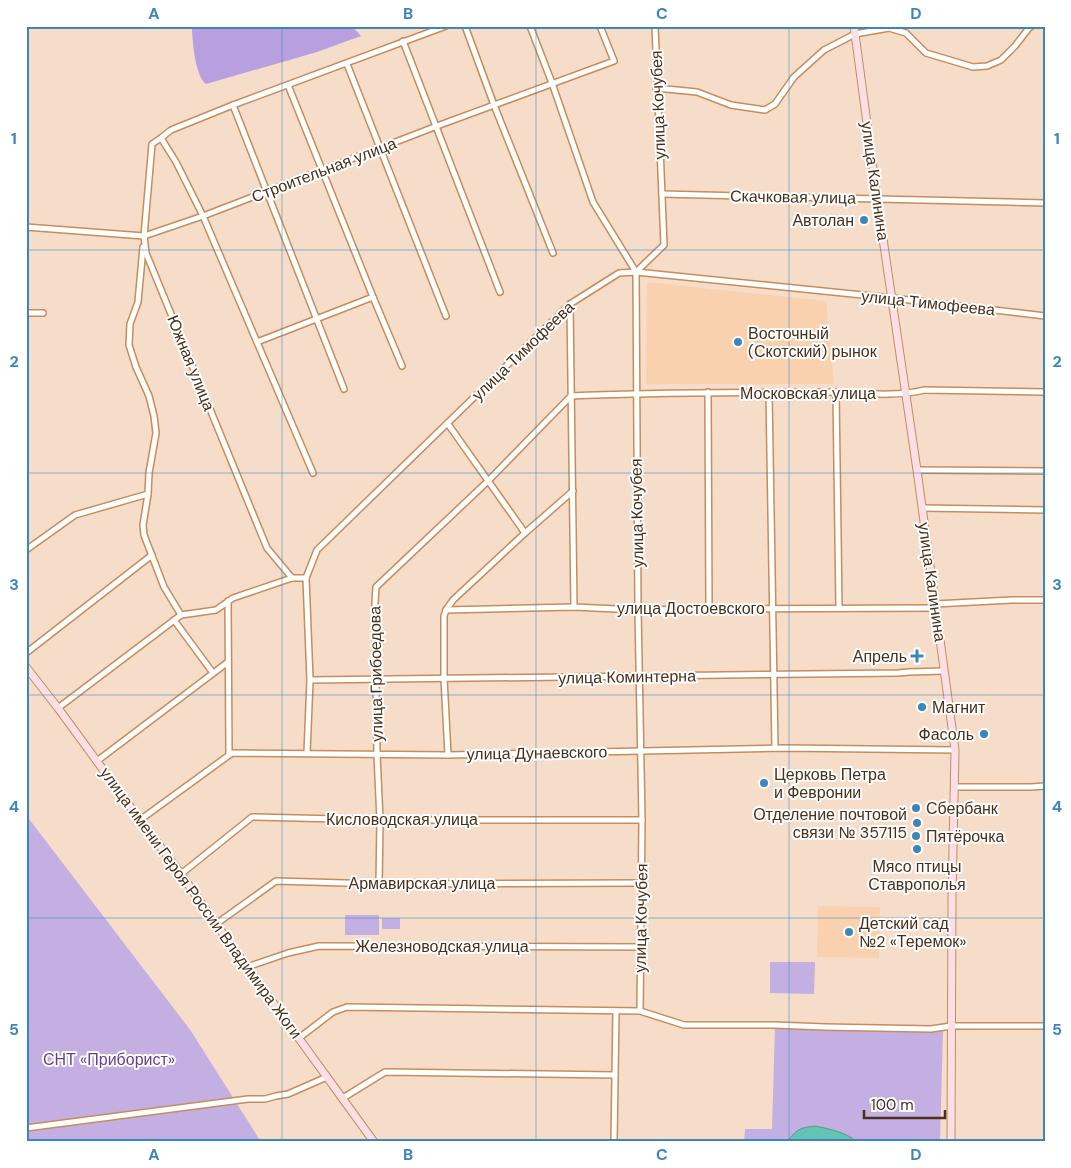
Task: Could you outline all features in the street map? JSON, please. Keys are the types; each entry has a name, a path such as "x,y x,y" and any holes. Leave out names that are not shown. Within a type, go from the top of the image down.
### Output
{"main road":[{"name":"улица Калинина","path":"854,30 955,750 951,1142"},
{"name":"улица имени Героя России Владимира Жоги","path":"26,666 181,874 374,1142"}],"street":[{"path":"313,473 203,216 176,162 161,138 171,130 233,105 446,26"},
{"path":"465,26 494,105 553,253"},
{"path":"530,26 552,83 593,202 636,272"},
{"name":"Строительная улица","path":"26,227 144,236 203,216 436,126 614,61 600,26"},
{"name":"улица Кочубея","path":"640,1011 642,750 638,610 636,272 664,245 656,88 655,26"},
{"path":"656,88 697,92 731,105 765,110 775,104 794,77 824,50 854,30 889,28 906,33 926,53 974,67 980,67 1001,60 1032,26"},
{"path":"403,42 500,292"},
{"path":"347,64 446,316"},
{"path":"288,85 402,366"},
{"path":"233,105 344,389"},
{"name":"Южная улица","path":"161,138 152,144 144,236 146,253 267,548 292,578"},
{"name":"Скачковая улица","path":"662,194 1045,203"},
{"path":"144,236 138,302 130,324 130,345 136,367 149,396 156,433 148,473 148,494 143,525 144,535 164,586 181,615"},
{"name":"улица Тимофеева","path":"308,753 310,680 306,578 317,550 570,304 619,274 636,272 892,298 1045,316"},
{"path":"257,342 373,297"},
{"path":"570,304 574,607"},
{"path":"26,313 43,314"},
{"name":"Московская улица","path":"571,396 708,392 895,394 924,390 1045,392"},
{"path":"708,392 709,608"},
{"path":"836,392 839,608"},
{"path":"769,393 775,748"},
{"name":"улица Грибоедова","path":"379,884 380,820 377,755 376,588 488,480 571,396"},
{"path":"448,424 525,532"},
{"path":"917,470 1045,471"},
{"path":"448,754 444,678 444,616 446,610 452,600 525,532 573,491"},
{"path":"26,550 75,515 148,494"},
{"path":"922,508 1045,510"},
{"path":"26,653 152,555"},
{"path":"58,708 181,615 216,610 233,598 292,578 306,578"},
{"name":"улица Достоевского","path":"446,610 574,607 638,610 839,608 935,606 1012,600 1045,600"},
{"path":"228,601 228,756"},
{"path":"174,620 213,673"},
{"path":"98,761 228,662"},
{"name":"улица Коминтерна","path":"310,680 640,677 944,671"},
{"name":"улица Дунаевского","path":"140,820 232,753 377,755 775,748 955,750"},
{"path":"954,787 1045,786"},
{"name":"Кисловодская улица","path":"181,874 252,817 380,820 642,820"},
{"name":"Армавирская улица","path":"216,924 276,881 379,884 641,883"},
{"name":"Железноводская улица","path":"247,967 288,953 319,946 641,947"},
{"path":"299,1038 333,1012 347,1007 640,1011 684,1025 774,1025 931,1030 951,1026 1045,1026"},
{"path":"614,1142 616,1011"},
{"path":"343,1098 384,1072 615,1074"},
{"path":"26,1128 242,1100 265,1099 288,1094 327,1077"}],"shaded area":[{"path":"192,26 352,26 361,36 317,52 206,84 199,74 197,66"},
{"name":"Восточный (Скотский) рынок","path":"647,282 826,301 834,384 646,384"},
{"name":"Детский сад №2 «Теремок»","path":"818,906 880,907 879,958 817,957"}],"green space":[{"name":"СНТ «Приборист»","path":"26,815 191,1031 261,1142 26,1142"},
{"path":"345,915 379,915 379,935 345,935"},
{"path":"382,918 400,918 400,929 382,929"},
{"path":"770,962 815,962 814,994 770,993"},
{"path":"775,1026 943,1031 940,1142 744,1142 745,1129 772,1129"}],"water":[{"path":"815,1126 843,1133 857,1142 787,1142 799,1130"}],"place":[{"name":"Автолан","path":"864,220"},
{"name":"Восточный (Скотский) рынок","path":"738,342"},
{"name":"Апрель","path":"917,656"},
{"name":"Магнит","path":"922,707"},
{"name":"Фасоль","path":"984,734"},
{"name":"Церковь Петра и Февронии","path":"764,783"},
{"name":"Сбербанк","path":"916,808"},
{"name":"Отделение почтовой связи № 357115","path":"917,823"},
{"name":"Пятёрочка","path":"916,836"},
{"name":"Мясо птицы Ставрополья","path":"917,849"},
{"name":"Детский сад №2 «Теремок»","path":"849,932"}]}
